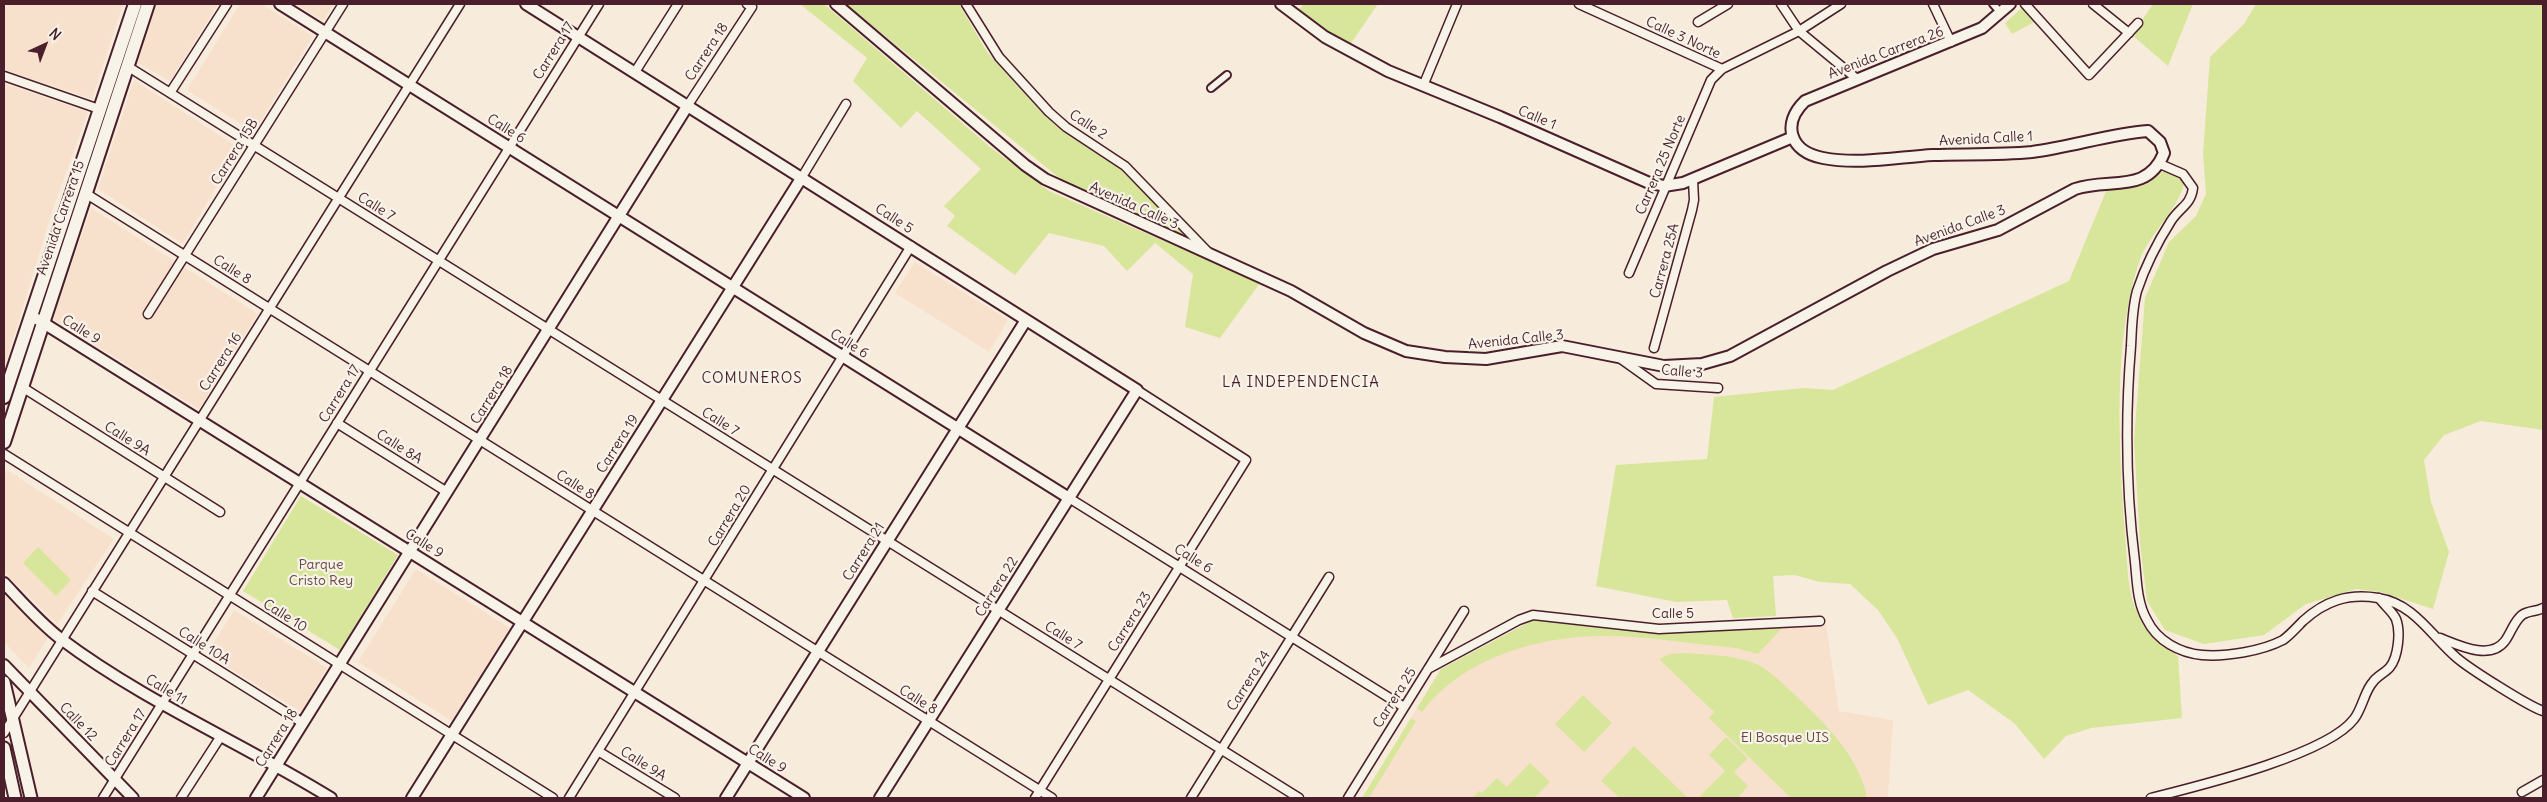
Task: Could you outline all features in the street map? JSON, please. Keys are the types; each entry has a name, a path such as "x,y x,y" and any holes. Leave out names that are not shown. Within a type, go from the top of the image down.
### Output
{"main road":[{"name":"Avenida Carrera 15","path":"4,397 30,314 135,4"},
{"name":"Avenida Carrera 15","path":"4,442 42,321 148,4"},
{"path":"4,682 31,798"},
{"path":"4,748 15,798"}],"street":[{"path":"170,93 226,4"},
{"name":"Calle 6","path":"280,4 1404,707"},
{"name":"Carrera 15B","path":"148,314 343,4"},
{"name":"Carrera 16","path":"4,733 460,4"},
{"name":"Calle 5","path":"526,4 911,246 1246,460"},
{"name":"Carrera 17","path":"103,798 599,4"},
{"path":"635,72 678,4"},
{"name":"Avenida Calle 3","path":"836,4 1032,171 1061,188 1291,291 1364,333 1406,351 1459,358 1486,359 1562,346 1664,366 1702,364 1718,360 1933,249 1998,230 2074,189 2088,184 2138,181 2155,170 2160,164"},
{"name":"Calle 2","path":"966,4 999,57 1049,112 1066,127 1125,166 1210,254"},
{"name":"Calle 1","path":"1281,4 1325,37 1388,71 1517,124 1647,182 1664,186 1693,180 1793,137"},
{"path":"1423,86 1457,4"},
{"name":"Calle 3 Norte","path":"1579,4 1722,69"},
{"path":"1698,22 1728,4"},
{"path":"1781,4 1799,31 1857,79"},
{"path":"1722,69 1799,31 1841,4"},
{"path":"1933,4 1951,42"},
{"path":"1993,4 2001,14"},
{"name":"Avenida Carrera 26","path":"1793,137 1790,128 1792,117 1805,100 1982,28 2001,14 2010,4"},
{"path":"2025,4 2089,76 2138,23"},
{"path":"2092,4 2128,34"},
{"name":"Carrera 18","path":"256,798 750,5"},
{"name":"Calle 7","path":"127,66 1299,798"},
{"name":"Carrera 25 Norte","path":"1629,274 1664,186 1675,168 1709,84 1722,69"},
{"path":"1211,88 1227,75"},
{"path":"4,76 99,109"},
{"name":"Carrera 19","path":"412,798 733,288 846,104"},
{"name":"Avenida Calle 1","path":"1793,137 1798,144 1811,154 1843,160 2032,152 2119,133 2148,131 2160,142 2164,153 2160,164"},
{"path":"2160,164 2183,174 2193,188 2192,197 2185,208 2173,218 2150,260 2134,306 2127,394 2127,461 2131,530 2139,599 2146,620 2158,636 2179,650 2203,655 2243,652 2265,648 2285,639 2318,607 2330,602 2347,596 2379,598 2396,602 2413,614 2457,658 2543,711"},
{"name":"Carrera 25A","path":"1654,348 1692,210 1694,200 1693,180"},
{"name":"Calle 8","path":"85,193 1052,798"},
{"name":"Carrera 20","path":"569,798 911,246"},
{"name":"Calle 9","path":"30,314 804,798"},
{"name":"Carrera 21","path":"726,798 1026,320"},
{"name":"Calle 3","path":"1621,359 1656,384 1718,388"},
{"name":"Calle 9A","path":"22,387 220,512"},
{"name":"Carrera 22","path":"880,798 1137,390"},
{"name":"Calle 8A","path":"337,423 447,492"},
{"name":"Calle 10","path":"4,454 553,798"},
{"name":"Carrera 23","path":"1035,798 1246,460"},
{"name":"Carrera 24","path":"1191,798 1329,577"},
{"name":"Calle 11","path":"4,583 62,640 161,705 277,765 331,798"},
{"name":"Calle 10A","path":"92,591 303,723"},
{"path":"2151,798 2225,778 2308,749 2336,736 2354,719 2372,682 2381,676 2392,663 2398,635 2396,619 2379,598"},
{"path":"2438,638 2471,650 2496,648 2504,642 2519,617 2528,611 2543,608"},
{"name":"Carrera 25","path":"1348,798 1464,611"},
{"name":"Calle 5","path":"1428,668 1526,616 1541,615 1659,629 1820,621"},
{"name":"Calle 12","path":"4,665 133,798"},
{"path":"182,798 221,736"},
{"name":"Calle 9A","path":"598,751 675,798"},
{"path":"2522,792 2543,780"}],"shaded area":[{"path":"7,4 123,4 92,99 4,70 4,13"},
{"path":"157,4 218,4 170,81 138,63"},
{"path":"240,4 261,4 313,36 254,132 187,90"},
{"path":"296,4 334,4 323,21"},
{"path":"134,80 239,148 183,244 98,189"},
{"path":"4,83 88,112 53,209 4,369"},
{"path":"91,208 258,314 199,409 53,319"},
{"path":"915,262 1008,320 989,352 895,293"},
{"path":"7,470 114,539 57,624 4,572 4,479"},
{"path":"416,569 510,628 452,721 358,662"},
{"path":"8,594 49,636 29,668 4,642 4,597"},
{"path":"234,610 327,668 301,712 207,654"},
{"path":"1566,623 1652,632 1826,625 1839,711 1893,720 1888,798 1362,798 1441,669"}],"green space":[{"path":"800,4 824,4 990,147 1049,191 1260,283 1220,338 1185,327 1193,274 1155,243 1127,271 1104,246 1049,233 1015,275 947,226 955,216 944,206 981,169 917,111 901,128 853,81 867,58"},
{"path":"846,4 959,4 987,52 1040,111 1056,126 1120,169 1194,242 1063,181"},
{"path":"1304,4 1378,4 1347,49 1295,14"},
{"path":"2153,4 2193,4 2168,66 2132,35"},
{"path":"2256,4 2543,4 2543,430 2481,421 2444,435 2424,460 2431,502 2449,552 2433,609 2381,592 2356,589 2306,604 2264,635 2204,644 2165,630 2147,601 2140,543 2134,441 2145,298 2169,242 2196,216 2206,194 2203,154 2210,57 2244,24"},
{"path":"2025,5 2038,20 2012,34 2005,23"},
{"path":"2164,171 2184,181 2178,199 2144,250 2131,291 2121,360 2121,467 2127,563 2133,602 2148,632 2178,656 2182,718 2091,728 2066,736 2044,759 2014,723 1968,690 1928,705 1897,638 1878,610 1850,584 1820,582 1795,575 1773,576 1776,616 1733,618 1727,600 1676,602 1596,586 1616,465 1707,459 1714,397 1803,388 1833,390 2069,281 2107,189 2147,184"},
{"name":"Parque Cristo Rey","path":"301,496 398,555 340,650 243,591"},
{"path":"38,547 71,580 56,596 23,563"},
{"path":"1535,619 1652,632 1783,627 1758,654 1736,648 1620,636 1578,637 1553,640 1528,646 1480,664 1458,677 1439,693 1422,712 1417,708 1441,669"},
{"name":"El Bosque UIS","path":"1687,653 1744,660 1763,668 1774,676 1817,716 1839,741 1863,782 1867,798 1791,798 1709,718 1714,712 1659,659 1670,654"},
{"path":"1583,695 1612,723 1584,752 1555,724"},
{"path":"1411,718 1416,721 1369,798 1362,798"},
{"path":"1726,737 1748,758 1734,772 1748,786 1739,796 1741,798 1703,798 1700,796 1725,771 1709,755"},
{"path":"1634,746 1688,798 1620,798 1601,781"},
{"path":"1530,763 1550,782 1534,798 1473,798 1479,791 1482,793 1497,778 1507,787"}],"district":[{"name":"COMUNEROS","path":"752,379"},
{"name":"LA INDEPENDENCIA","path":"1301,383"}]}
